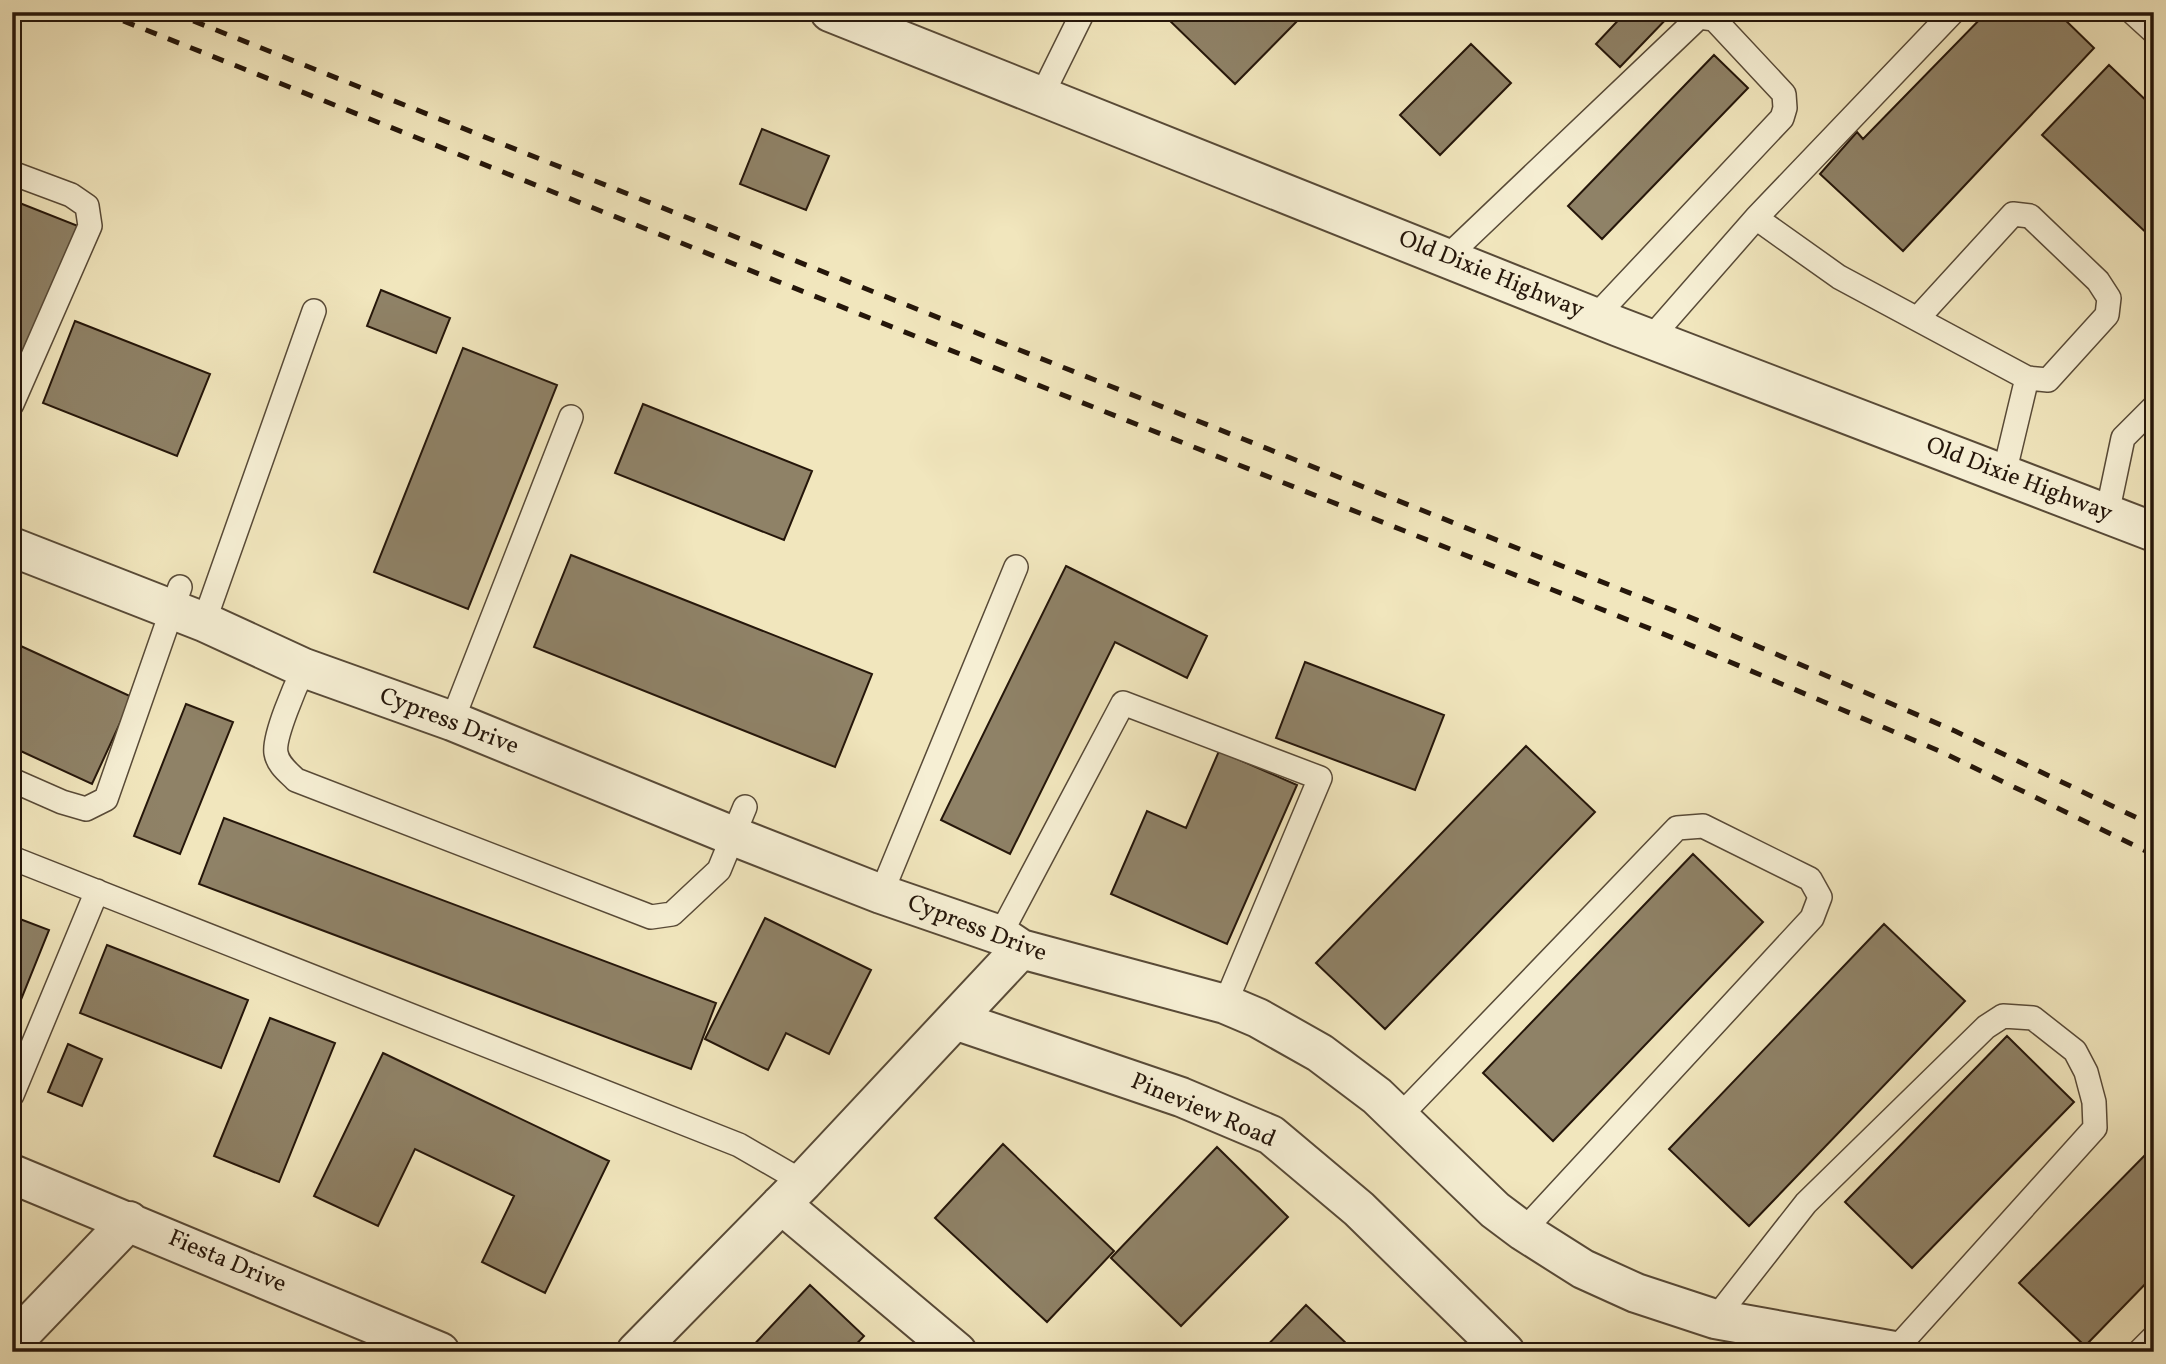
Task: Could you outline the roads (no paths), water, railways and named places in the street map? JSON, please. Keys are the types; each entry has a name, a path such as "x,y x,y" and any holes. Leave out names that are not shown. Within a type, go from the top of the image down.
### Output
{"street":[{"name":"Old Dixie Highway","path":"830,12 1650,339 2154,532"},
{"name":"Cypress Drive","path":"12,547 185,606 304,668 739,821 881,894 1010,942 1225,1004 1258,1018 1320,1053 1377,1096 1495,1210 1583,1269 1636,1293 1715,1319 1897,1351"},
{"path":"636,1352 792,1193 955,1020 1010,942"},
{"name":"Pineview Road","path":"955,1020 1181,1097 1271,1135 1359,1209 1504,1352"},
{"name":"Fiesta Drive","path":"12,1174 440,1352"},
{"path":"792,1193 957,1352"},
{"path":"12,1343 130,1221"}],"lane":[{"path":"1041,97 1083,12"},
{"path":"1650,339 1756,218 1953,12"},
{"path":"2132,12 2154,32"},
{"path":"1446,258 1699,17 1714,19 1784,94 1785,108 1782,118 1595,317"},
{"path":"12,173 71,195 87,206 90,226 12,404"},
{"path":"1756,218 1839,277 1917,319 2027,378 2048,380 2107,315 2109,298 2098,281 2030,216 2013,214 1917,319"},
{"path":"12,780 86,810 106,799 185,606 314,311"},
{"path":"2004,474 2027,378"},
{"path":"2107,514 2123,438 2154,407"},
{"path":"452,721 571,417"},
{"path":"881,894 1016,566"},
{"path":"304,668 287,706 275,751 279,764 296,780 652,917 672,914 719,870 739,821"},
{"path":"1010,942 1123,703 1320,778 1225,1004"},
{"path":"1399,1117 1677,828 1703,826 1810,879 1820,897 1812,918 1523,1231"},
{"path":"12,858 739,1145 792,1193"},
{"path":"12,1095 97,891"},
{"path":"1715,1319 1806,1203 1986,1027 2003,1016 2033,1018 2075,1051 2086,1072 2094,1102 2095,1128 1897,1351"},
{"path":"2139,1352 2154,1337"}],"railway":[{"path":"101,12 1676,639 1944,753 2154,855"},
{"path":"171,12 1685,615 1955,731 2154,826"}]}
